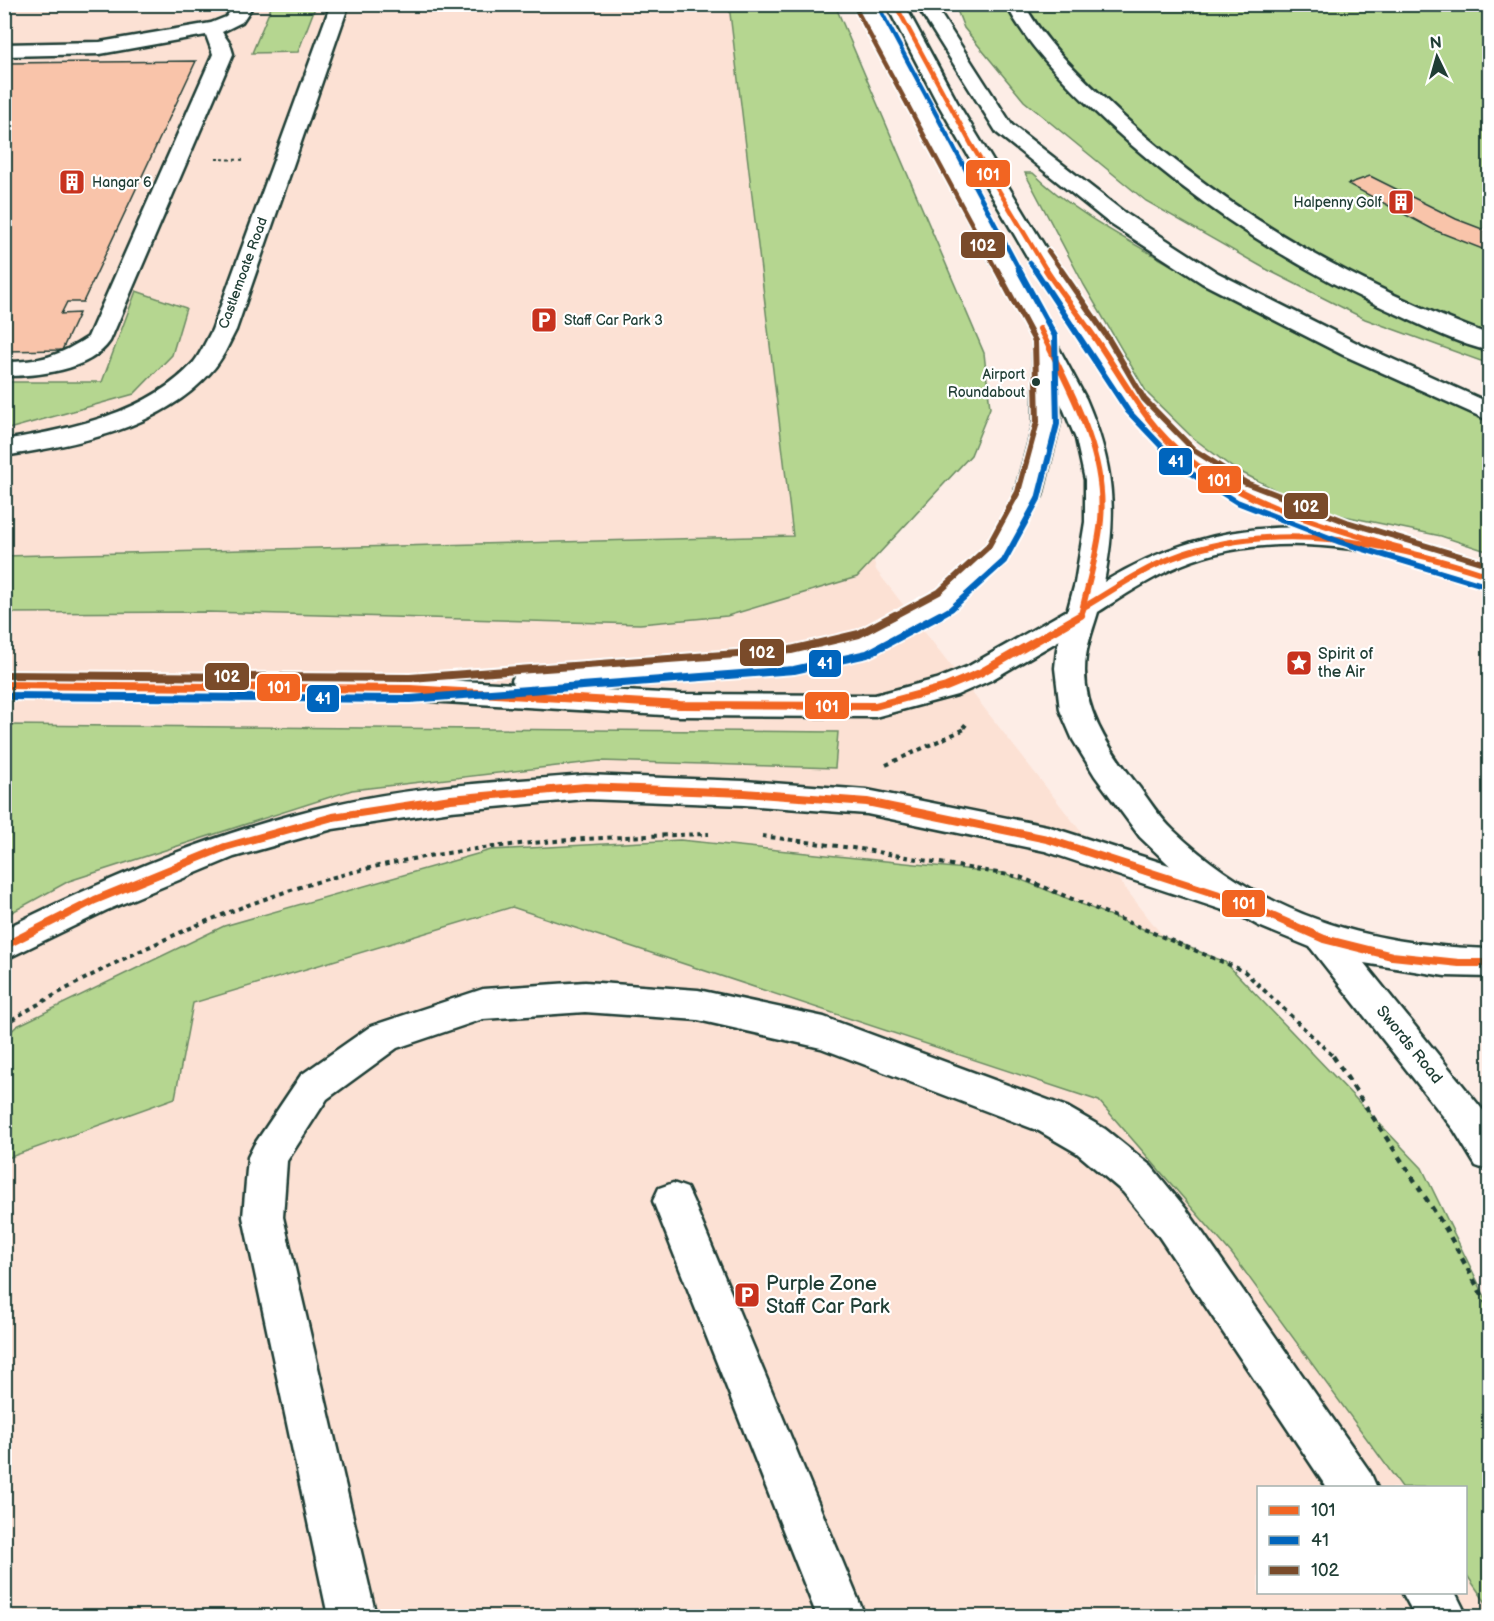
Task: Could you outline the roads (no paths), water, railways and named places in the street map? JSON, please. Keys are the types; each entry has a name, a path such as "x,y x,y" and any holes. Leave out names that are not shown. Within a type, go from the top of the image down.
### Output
{"main road":[{"path":"4,50 100,48 211,29 240,17 245,4"},
{"name":"Castlemoate Road","path":"4,448 56,441 114,424 159,400 201,369 224,330 340,4"},
{"path":"865,4 1045,338 1078,406 1100,480 1101,519 1070,658 1070,681 1076,714 1110,774 1160,838 1238,901"},
{"path":"895,4 947,102 1054,282 1094,337 1136,405 1187,458 1241,492 1344,532 1490,576"},
{"path":"1015,4 1023,22 1118,127 1178,174 1262,233 1338,278 1452,331 1490,344"},
{"path":"927,9 957,80 1070,281 1094,337"},
{"path":"927,9 1004,129 1117,218 1210,278 1352,350 1490,413"},
{"path":"4,369 23,369 71,359 98,341 223,54 221,44 211,29"},
{"path":"410,690 793,660 863,644 918,617 945,601 996,554 1028,496 1047,423 1048,388 1045,338"},
{"path":"4,685 410,690 680,705 875,706 946,687 980,673 1082,611 1131,578 1185,553 1245,540 1302,537 1400,548"},
{"path":"4,946 95,900 225,847 333,817 451,799 585,787 744,793 867,802 1047,839 1238,901 1324,939 1392,956 1458,963 1490,963"},
{"name":"Swords Road","path":"1324,939 1468,1118 1490,1154"},
{"path":"352,1617 263,1217 268,1157 314,1087 366,1049 384,1037 483,1004 585,998 698,1005 824,1033 1053,1119 1101,1148 1137,1179 1165,1213 1353,1486"},
{"path":"672,1201 841,1617"},
{"path":"1427,1594 1443,1617"}],"place":[{"name":"Hangar 6","path":"72,182"},
{"name":"Halpenny Golf","path":"1401,202"},
{"name":"Staff Car Park 3","path":"544,320"},
{"name":"Airport Roundabout","path":"1036,382"},
{"name":"Spirit of the Air","path":"1299,663"},
{"name":"Purple Zone Staff Car Park","path":"747,1295"}]}
